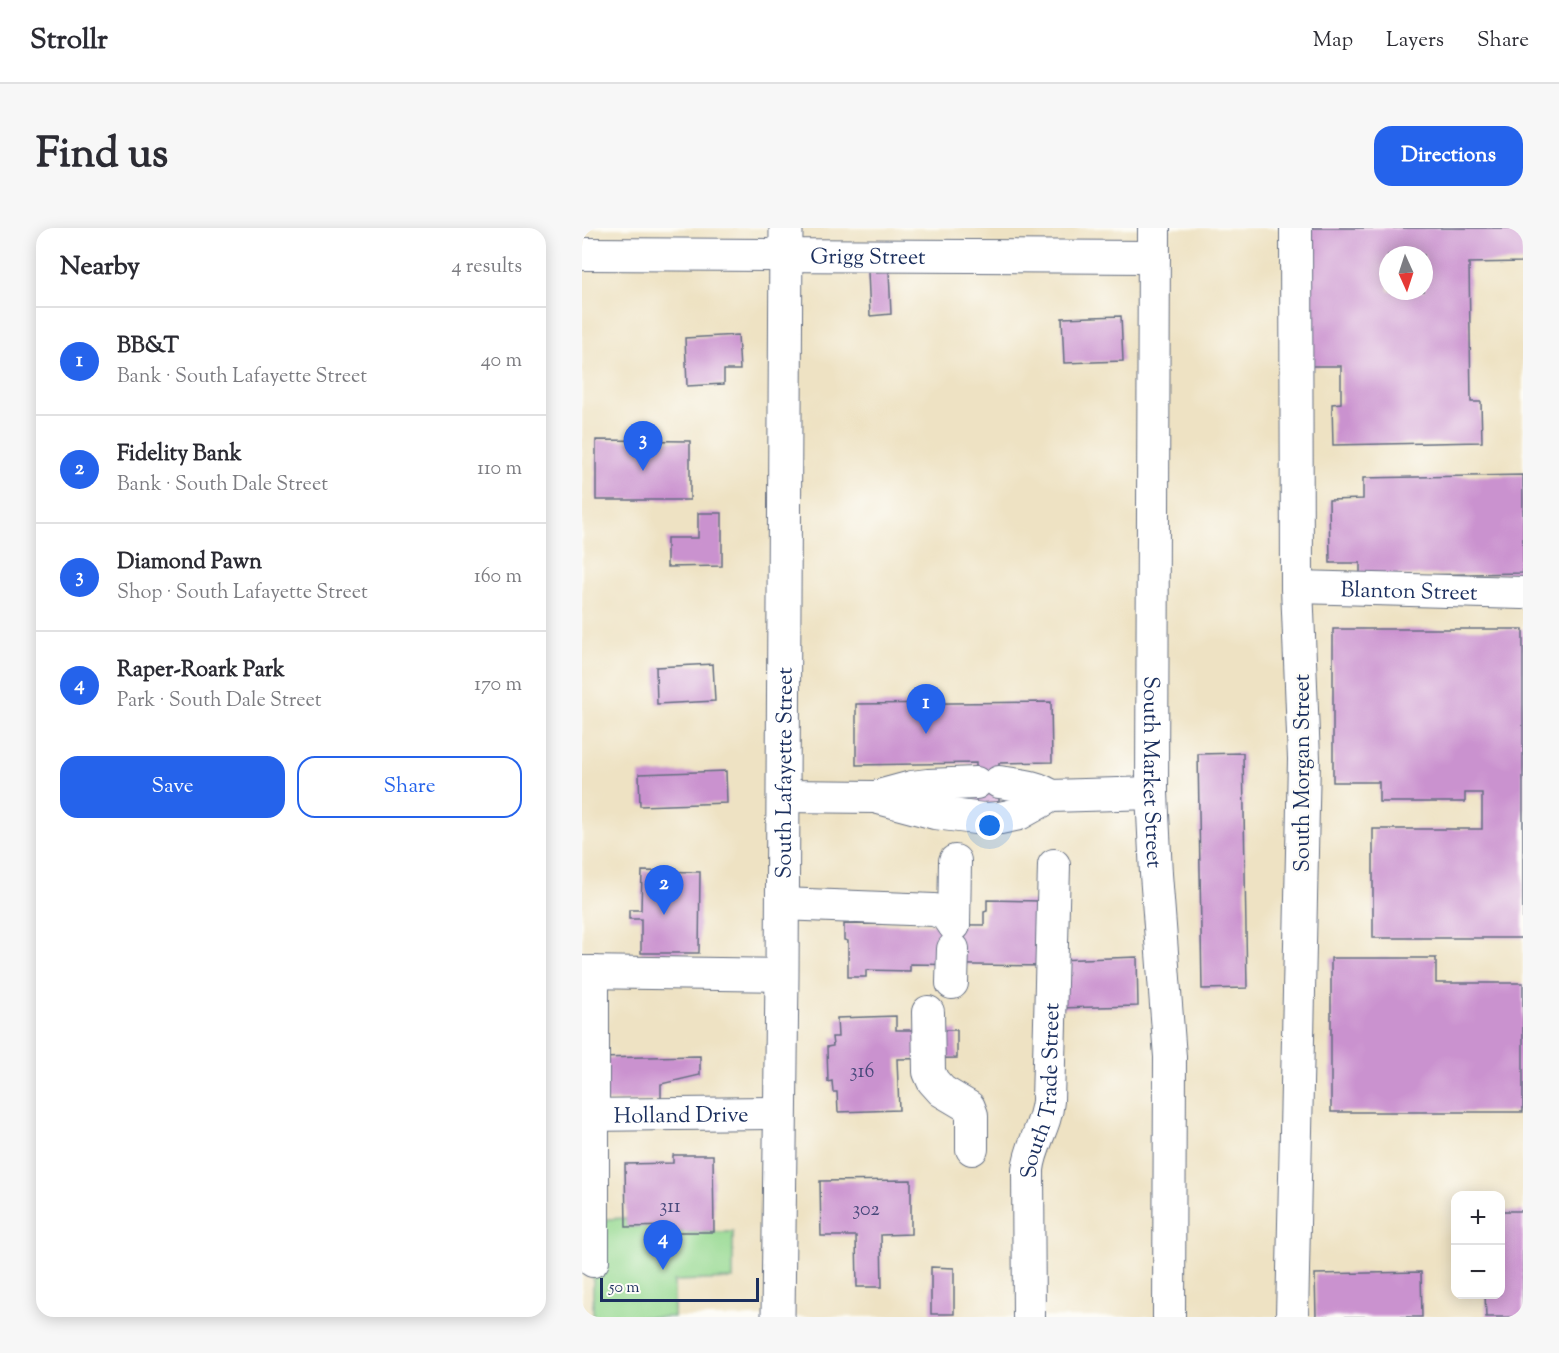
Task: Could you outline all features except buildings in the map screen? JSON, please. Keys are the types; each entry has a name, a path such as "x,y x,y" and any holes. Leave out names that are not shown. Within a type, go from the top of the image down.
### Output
{"main road":[{"name":"South Lafayette Street","path":"778,1317 786,241"}],"street":[{"name":"South Morgan Street","path":"1292,1317 1304,759 1297,587 1296,228"},
{"name":"Grigg Street","path":"582,254 786,241 1154,242"},
{"name":"South Market Street","path":"1154,242 1152,793 1170,1057 1169,1317"},
{"name":"Blanton Street","path":"1297,587 1523,593"},
{"path":"875,797 920,786 987,782 1036,788 1052,795"},
{"path":"783,796 875,797 935,813 983,819 1019,814 1052,795 1152,793"},
{"path":"952,983 955,861"},
{"name":"South Trade Street","path":"1029,1317 1028,1170 1030,1156 1046,1117 1048,1101 1054,865"},
{"path":"782,904 934,910 947,915 954,937"},
{"path":"594,1261 588,1115 587,972 782,975"},
{"path":"928,1012 929,1072 942,1091 969,1107 972,1115 972,1149"},
{"name":"Holland Drive","path":"588,1115 780,1113"}],"green space":[{"path":"626,1218 627,1227 674,1226 675,1232 733,1232 733,1279 674,1281 674,1317 593,1317 593,1261 607,1219"}],"place":[{"name":"Diamond Pawn","path":"643,471"},
{"name":"BB&T","path":"926,734"},
{"name":"Fidelity Bank","path":"664,915"},
{"name":"Raper-Roark Park","path":"663,1270"}]}
